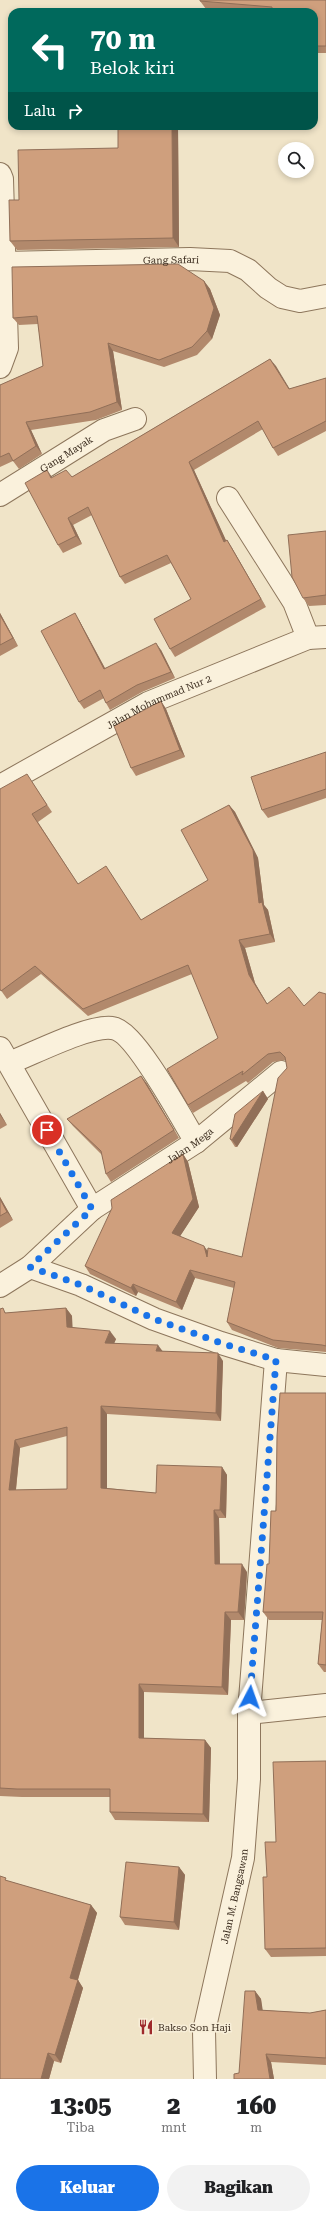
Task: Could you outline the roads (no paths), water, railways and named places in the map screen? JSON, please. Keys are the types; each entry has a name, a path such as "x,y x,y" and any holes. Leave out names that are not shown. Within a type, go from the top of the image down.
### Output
{"street":[{"path":"0,174 2,179 7,348 0,367"},
{"name":"Gang Safari","path":"4,263 190,259 230,261 248,270 268,288 282,297 300,300 326,296"},
{"name":"Gang Mayak","path":"0,496 104,430 135,419"},
{"path":"228,498 317,637"},
{"name":"Jalan Mohammad Nur 2","path":"0,786 148,703 317,637"},
{"path":"92,1209 4,1056 96,1028 114,1028 125,1036 155,1072 196,1142"},
{"name":"Jalan Mega","path":"0,1286 30,1267 92,1209 196,1142 281,1072"},
{"path":"30,1267 81,1285 154,1319 221,1343 276,1360 326,1365"},
{"name":"Jalan M. Bangsawan","path":"205,2079 204,2031 243,1858 249,1779 249,1712 276,1360"},
{"path":"249,1712 326,1705"}],"place":[{"name":"Bakso Son Haji","path":"146,2027"}]}
